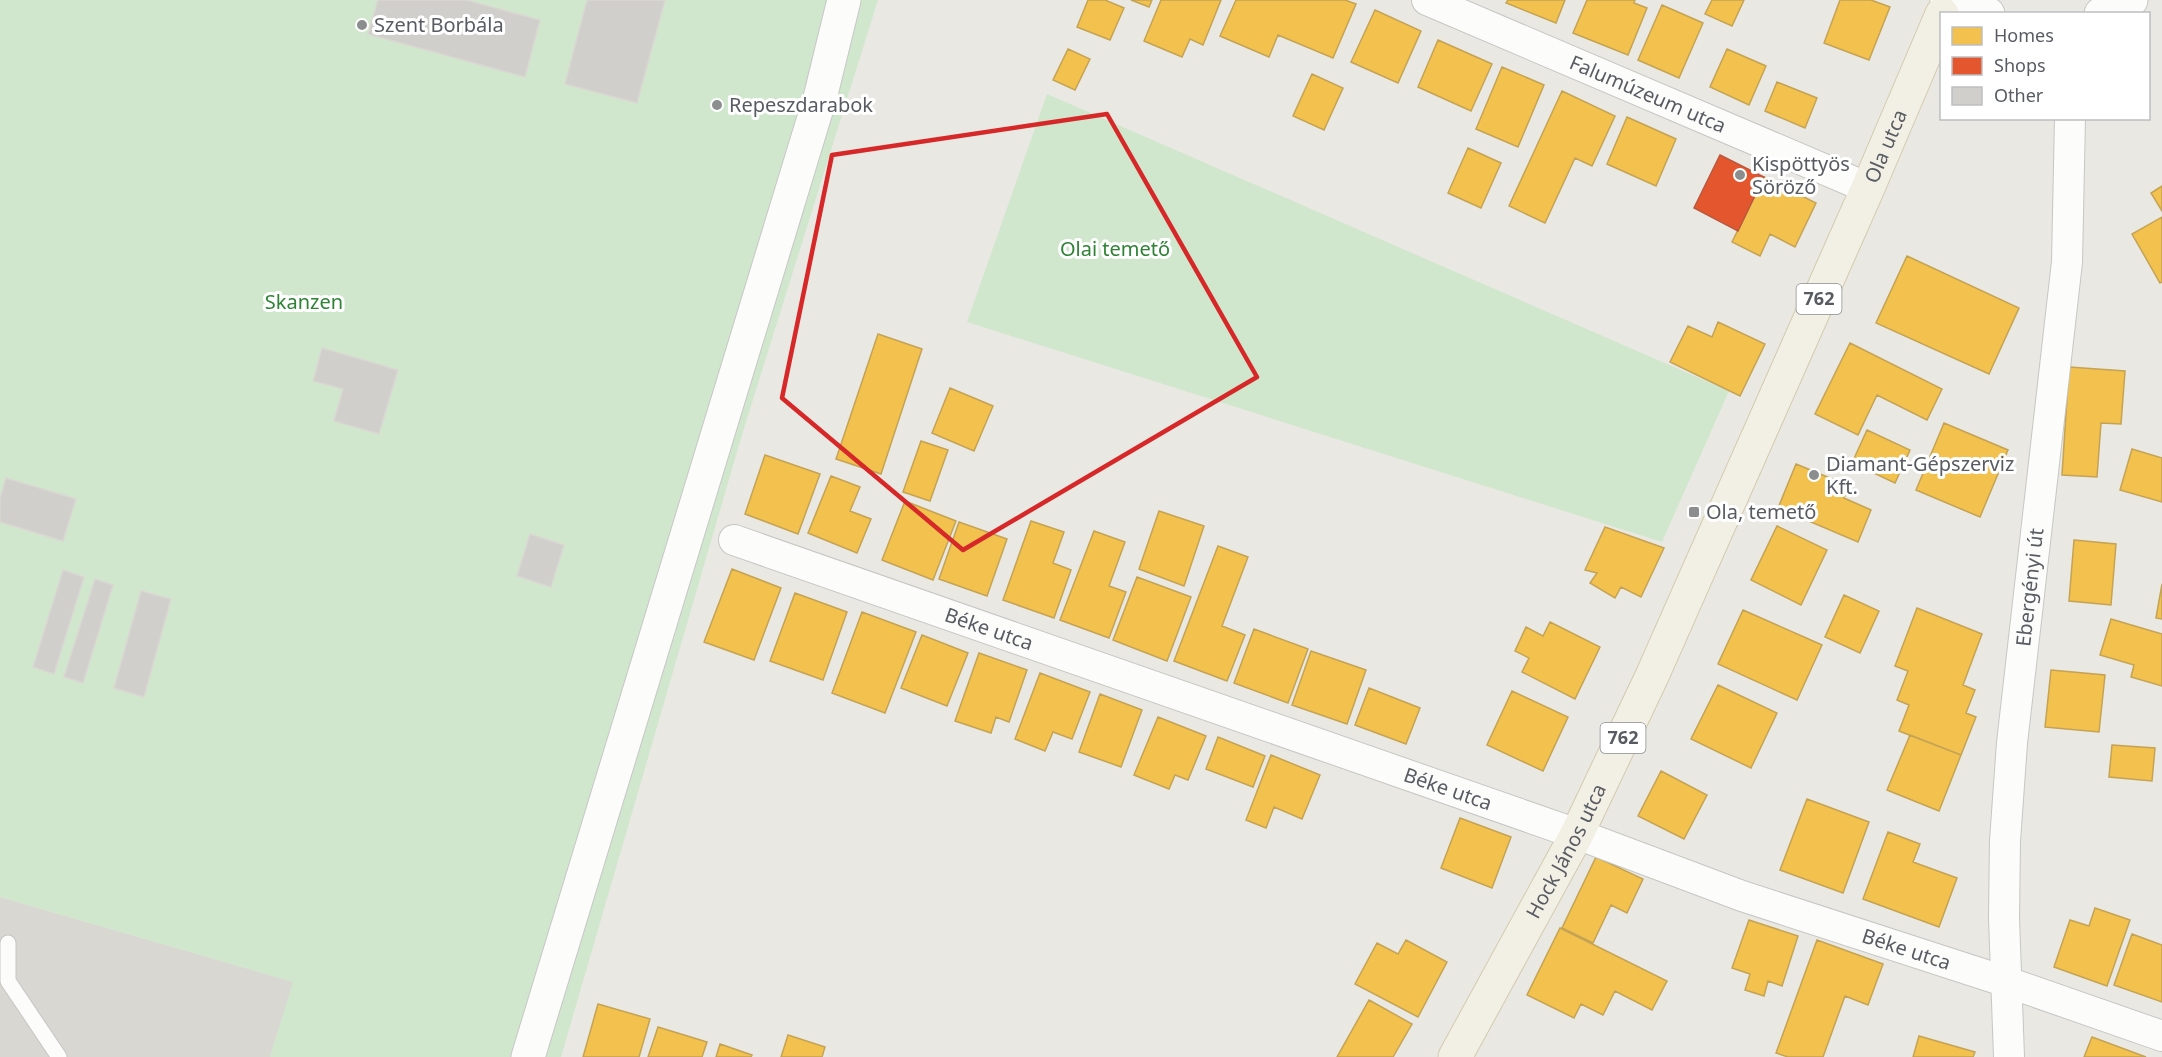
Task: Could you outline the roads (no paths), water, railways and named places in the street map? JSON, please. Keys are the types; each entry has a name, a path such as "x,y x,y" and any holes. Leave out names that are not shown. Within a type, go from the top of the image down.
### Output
{"main road":[{"name":"Ola utca","path":"1770,409 1940,19"},
{"name":"Hock János utca","path":"1455,1057 1577,834 1652,676 1770,409"}],"street":[{"path":"528,1057 820,98 844,0"},
{"name":"Falumúzeum utca","path":"1427,0 1868,188"},
{"path":"1947,0 1982,12"},
{"name":"Ebergényi út","path":"2009,1057 2005,842 2012,743 2067,262 2070,120"},
{"name":"Béke utca","path":"734,540 1577,834 1742,896 2007,982 2162,1036"}],"lane":[{"path":"8,943 8,981 59,1057"}],"place":[{"name":"Szent Borbála","path":"362,25"},
{"name":"Repeszdarabok","path":"717,105"},
{"name":"Kispöttyös Söröző","path":"1740,175"},
{"name":"Diamant-Gépszerviz Kft.","path":"1814,475"},
{"name":"Ola, temető","path":"1694,512"}],"park label":[{"name":"Olai temető","path":"1115,249"},
{"name":"Skanzen","path":"304,302"}]}
